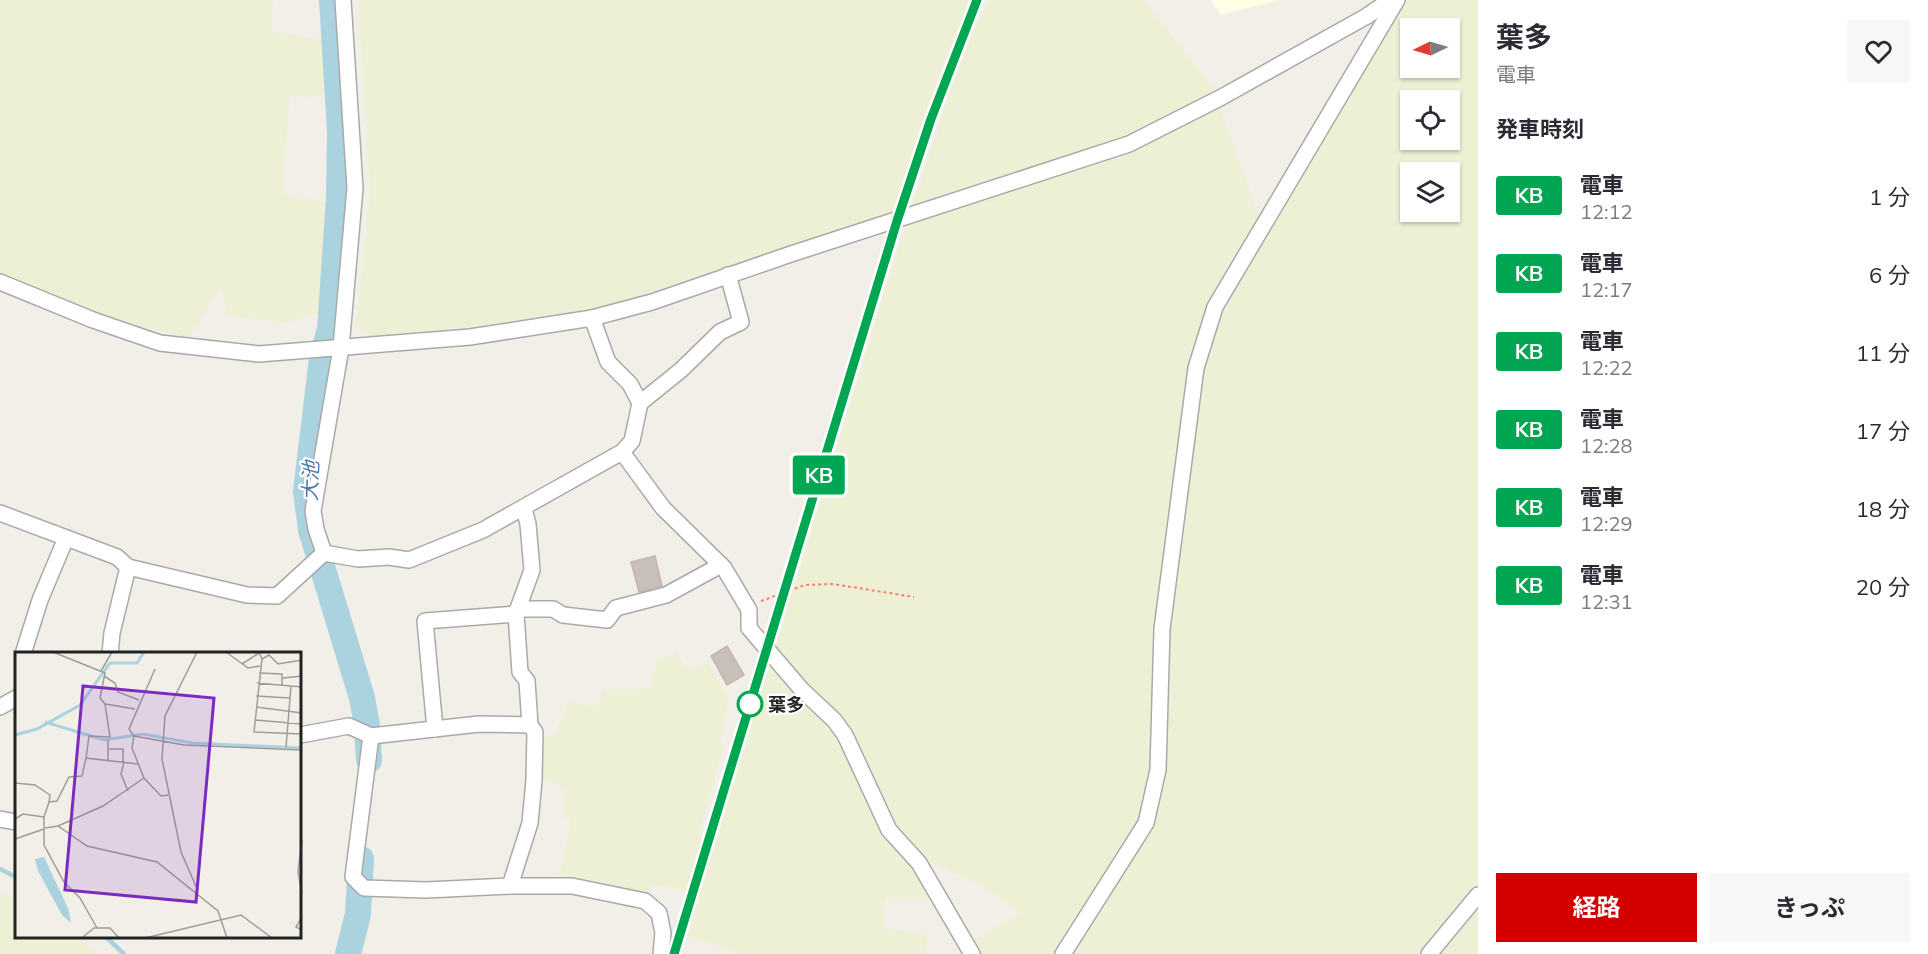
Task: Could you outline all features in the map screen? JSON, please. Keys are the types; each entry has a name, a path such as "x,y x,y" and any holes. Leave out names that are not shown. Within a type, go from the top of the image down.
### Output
{"street":[{"path":"324,553 313,511 341,348 355,188 343,0"},
{"path":"0,282 93,320 160,343 259,354 470,337 592,318 652,302 1130,144 1220,98 1367,16 1390,0"},
{"path":"1063,954 1146,823 1158,770 1162,628 1196,368 1215,307 1397,0"},
{"path":"324,553 358,560 389,557 409,560 483,530 622,452 632,441 640,403 681,370 720,332 741,322 728,275"},
{"path":"592,318 609,362 630,384 640,403"},
{"path":"622,452 663,508 721,565 749,610 749,628 802,690 834,720 845,735 889,830 919,863 972,954"},
{"path":"510,886 530,823 534,780 535,732 530,725 527,681 520,672 517,612 532,570 528,524 524,508"},
{"path":"0,513 117,556 128,567 248,595 277,596 324,553"},
{"path":"24,652 40,600 66,538"},
{"path":"435,729 425,621 553,609 563,615 607,620 616,608 666,595 721,565"},
{"path":"110,652 112,633 128,567"},
{"path":"0,707 15,699"},
{"path":"302,735 349,726 371,736 479,724 530,725"},
{"path":"371,736 353,877 364,888 426,890 572,886 645,901 658,913 663,933 661,954"},
{"path":"0,819 15,822"},
{"path":"1430,954 1478,896"}],"path":[{"path":"749,610 763,600 805,585 833,584 914,597"}],"shaded area":[{"path":"0,0 273,0 272,32 328,40 333,98 290,96 282,195 333,203 320,313 285,323 227,315 222,286 189,338 87,309 0,273"},
{"path":"358,0 971,0 932,95 895,212 596,310 537,321 368,336 356,324 370,192"},
{"path":"989,0 1144,0 1214,90 1261,222 1264,242 1395,0 1478,0 1478,954 977,954 971,941 1021,914 982,885 921,858 911,865 931,898 885,898 884,929 927,934 926,954 740,954 686,936 897,252 960,61"},
{"path":"1211,0 1279,0 1221,15"},
{"path":"677,652 686,670 708,662 729,699 720,742 724,745 699,834 705,836 686,892 652,883 649,897 559,878 571,821 563,816 566,789 535,774 539,734 553,737 570,700 598,707 603,690 651,689 657,660"},
{"path":"0,891 15,899 15,939 80,939 95,954 0,954"}],"building":[{"path":"655,556 662,586 639,592 631,562"},
{"path":"727,646 744,675 727,685 711,656"}],"waterway":[{"name":"大池","path":"332,0 340,132 339,199 330,329 322,358 306,491 311,530 362,698 367,725 369,760"},
{"name":"大池","path":"348,954 358,914 361,859"},
{"path":"0,869 15,876"},
{"path":"108,939 124,954"}],"railway":[{"path":"674,954 897,221 931,119 977,0"}],"train":[{"name":"KB","path":"674,954 897,221 931,119 977,0"}],"place":[{"name":"葉多","path":"750,704"}]}
